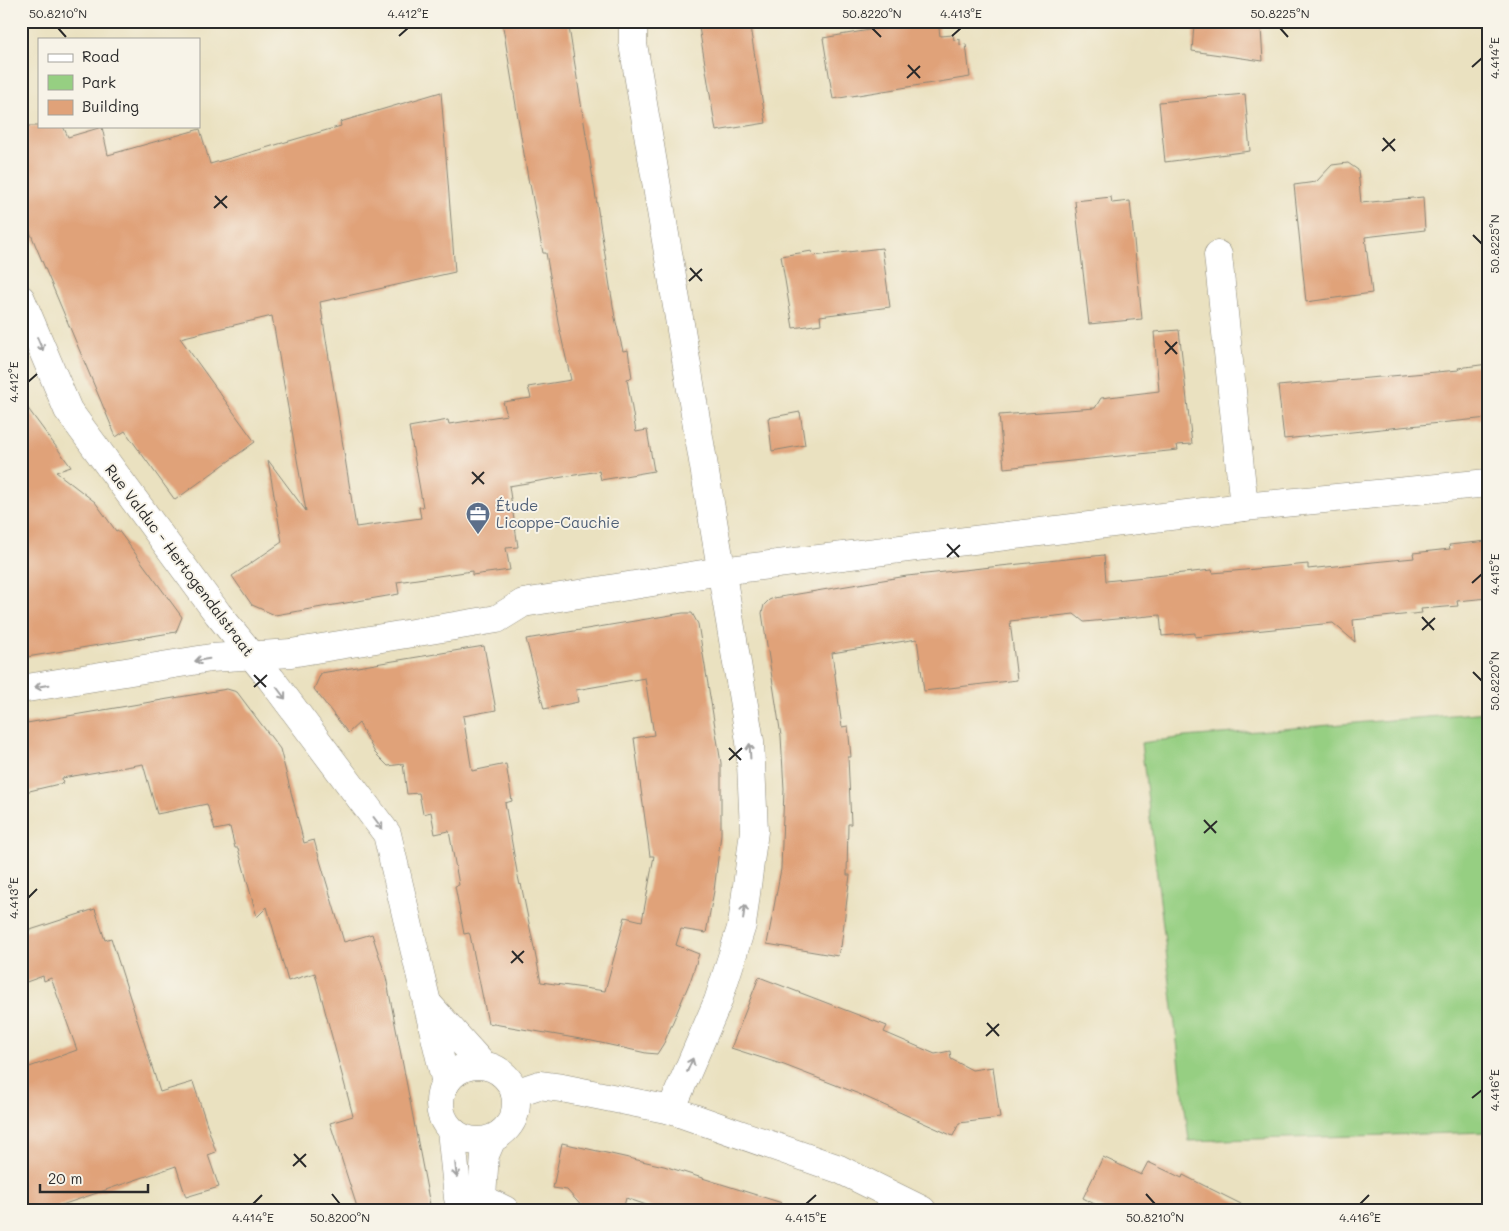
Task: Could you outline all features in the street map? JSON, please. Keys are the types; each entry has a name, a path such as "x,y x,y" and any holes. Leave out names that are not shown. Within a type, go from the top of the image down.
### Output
{"street":[{"path":"633,21 633,44 750,740 754,830 742,924 718,1002 671,1110"},
{"path":"1218,255 1244,507"},
{"name":"Rue Valduc - Hertogendalstraat","path":"21,299 68,410 218,614 386,834 446,1083 441,1095 440,1108 444,1120 451,1130 458,1198 483,1207 486,1155 492,1139"},
{"path":"21,689 211,658 291,653 497,619 523,603 721,571 1244,507 1488,483"},
{"name":"Rue Valduc - Hertogendalstraat","path":"427,1003 482,1066 493,1068 502,1073 509,1081 515,1093"},
{"path":"446,1083 452,1075 462,1069 482,1066"},
{"path":"451,1130 470,1140 492,1139 504,1131 513,1120 516,1106 515,1093 539,1085 562,1088 671,1110 838,1170 922,1210"}],"green space":[{"path":"1488,712 1488,1132 1189,1141 1141,743 1185,737"}],"building":[{"path":"502,21 568,21 615,318 623,351 628,350 632,378 627,379 636,432 647,430 654,471 601,480 599,471 509,486 518,547 506,548 510,570 472,575 472,571 397,582 399,594 275,615 252,605 232,576 282,542 268,460 306,511 272,316 180,338 255,442 175,500 125,431 116,437 21,210 21,126 64,128 68,137 102,128 108,155 200,129 210,164 341,126 340,122 441,92 455,272 320,302 356,527 421,518 419,507 423,507 409,427 448,420 449,424 507,415 503,402 531,398 528,387 571,380 559,327 546,253 543,253 529,184"},
{"path":"698,21 749,21 766,123 716,131"},
{"path":"921,21 938,21 940,36 953,35 954,40 960,39 960,45 966,44 970,77 833,99 823,38"},
{"path":"1194,24 1261,28 1263,61 1192,51"},
{"path":"1245,94 1250,151 1165,162 1159,102"},
{"path":"1348,163 1358,170 1361,203 1423,197 1425,230 1365,237 1372,293 1306,302 1294,185 1316,182 1332,165"},
{"path":"1111,197 1112,203 1130,201 1142,319 1089,324 1075,201"},
{"path":"882,248 890,307 820,316 821,324 793,328 781,256 812,251 813,256"},
{"path":"1179,330 1192,444 1177,445 1178,450 1004,468 999,415 1095,408 1101,398 1159,391 1154,332"},
{"path":"1488,364 1488,418 1284,439 1278,386 1459,370 1458,368"},
{"path":"21,399 71,467 56,472 95,502 182,617 176,632 21,658"},
{"path":"800,412 805,445 772,451 768,418"},
{"path":"1488,541 1488,598 1457,601 1458,606 1421,609 1422,613 1353,620 1355,642 1333,623 1195,637 1195,633 1162,636 1160,615 1084,622 1074,614 1010,621 1017,680 924,691 917,639 832,653 842,727 848,726 851,757 848,757 851,824 848,824 847,875 850,875 841,947 838,956 767,944 781,869 784,789 781,736 762,613 764,605 769,600 907,576 1104,555 1106,581 1212,570 1213,573 1308,564 1308,569 1414,558 1413,553 1450,549 1449,545"},
{"path":"692,613 698,624 721,763 721,834 714,891 706,933 681,929 676,945 699,954 691,979 664,1043 657,1054 646,1053 592,1041 488,1023 470,935 469,933 464,934 455,886 459,885 449,831 435,834 431,812 423,814 419,793 407,794 403,764 388,766 375,753 359,723 348,733 314,689 321,673 484,646 496,710 463,716 472,771 506,764 512,801 505,803 517,872 541,982 605,991 625,917 642,921 654,856 650,856 634,738 654,735 645,678 576,690 578,702 544,709 526,639"},
{"path":"227,689 237,692 280,749 304,843 314,840 344,942 372,934 386,977 431,1210 358,1210 330,1123 353,1116 315,973 288,981 267,907 257,917 238,848 235,848 230,827 215,830 207,804 157,814 143,764 62,778 63,783 21,793 21,724"},
{"path":"95,909 105,940 111,938 160,1092 193,1082 216,1152 208,1155 219,1187 186,1197 176,1166 47,1210 21,1210 21,1070 77,1050 51,978 44,981 43,976 21,984 21,933"},
{"path":"759,977 887,1026 884,1032 935,1054 950,1051 951,1059 972,1070 993,1067 1000,1118 959,1123 953,1136 859,1094 784,1065 731,1048"},
{"path":"562,1143 664,1166 782,1203 781,1210 661,1210 626,1198 623,1210 585,1210 567,1190 553,1188"},
{"path":"1103,1157 1141,1175 1148,1162 1182,1178 1183,1175 1253,1210 1106,1210 1083,1198"}],"place":[{"name":"Étude Licoppe-Cauchie","path":"478,535"}]}
